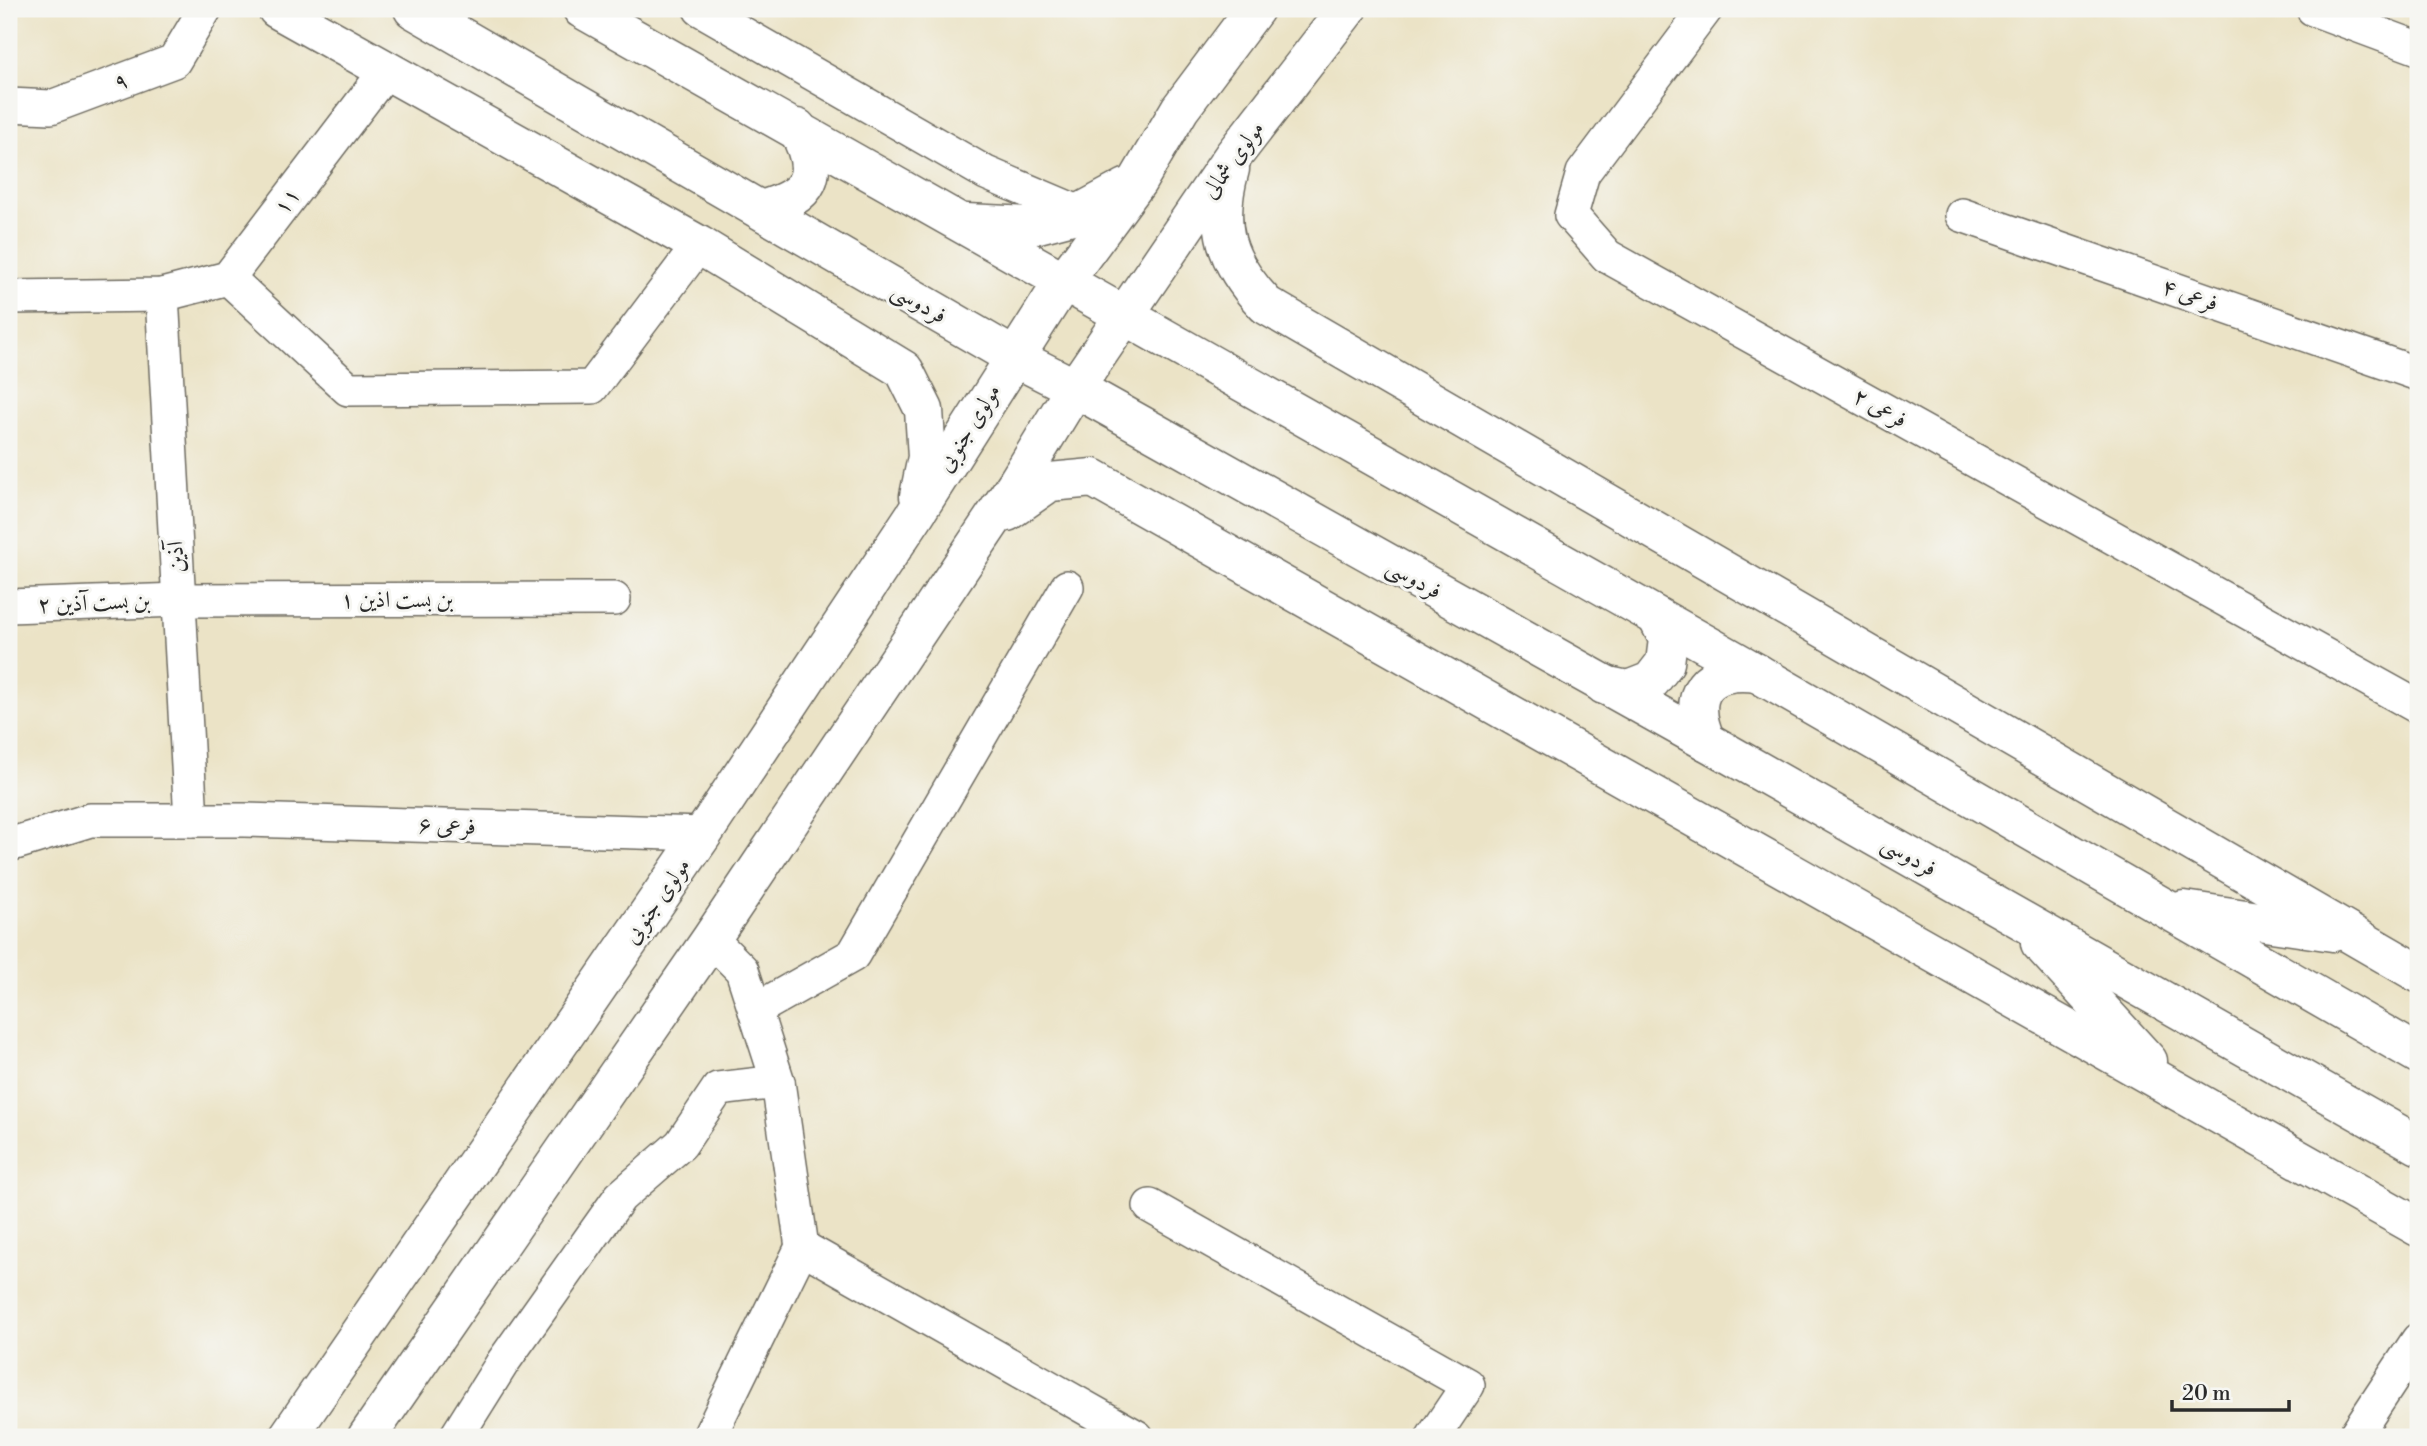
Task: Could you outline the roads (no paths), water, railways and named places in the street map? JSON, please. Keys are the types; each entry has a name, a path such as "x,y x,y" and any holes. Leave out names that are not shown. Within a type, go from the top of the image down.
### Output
{"street":[{"name":"۹","path":"9,104 51,107 174,61 205,9"},
{"path":"277,9 699,245 904,370 924,410 927,457 914,516"},
{"name":"فردوسی","path":"413,9 1014,357 1075,388 1706,741 2418,1145"},
{"path":"582,9 797,128 1063,282 1757,673 2418,1055"},
{"path":"700,9 986,173 1080,213"},
{"path":"1063,282 1137,182 1180,108 1255,9"},
{"name":"مولوی شمالی","path":"1075,388 1233,156 1348,9"},
{"name":"فرعی ۲","path":"1706,9 1583,173 1571,215 1606,256 2418,707"},
{"path":"2313,9 2378,20 2418,48"},
{"name":"۱۱","path":"228,278 386,71"},
{"path":"761,210 785,203 804,187 810,171 810,153 797,128"},
{"path":"1233,156 1225,187 1223,232 1239,272 1266,305 2418,973"},
{"path":"962,223 1031,226 1080,213 1137,182"},
{"name":"فرعی ۴","path":"1962,215 2418,374"},
{"path":"9,297 162,295 228,278 348,389 592,387 699,245"},
{"name":"مولوی جنوبی","path":"288,1437 703,834 914,516 1063,282"},
{"name":"آذین","path":"162,295 191,820"},
{"path":"367,1437 711,939 990,523 1075,388"},
{"path":"990,523 1050,482 1093,478 2418,1227"},
{"path":"755,1010 853,956 1067,587"},
{"name":"بن بست اذین ۱","path":"179,600 614,599"},
{"name":"بن بست آذین ۲","path":"9,606 179,600"},
{"path":"1604,685 1628,690 1651,681 1665,663 1668,639 1657,617"},
{"path":"1706,741 1696,720 1699,697 1713,678 1734,670 1757,673"},
{"name":"فرعی ۶","path":"9,845 90,820 191,820 703,834"},
{"path":"2162,907 2352,935"},
{"path":"2018,918 2170,1086"},
{"path":"709,1437 802,1247 778,1082 742,970 711,939"},
{"path":"456,1437 503,1362 620,1197 681,1144 718,1089 778,1082"},
{"path":"1150,1206 1468,1385 1433,1437"},
{"path":"802,1247 1137,1437"},
{"path":"2354,1437 2418,1340"}]}
